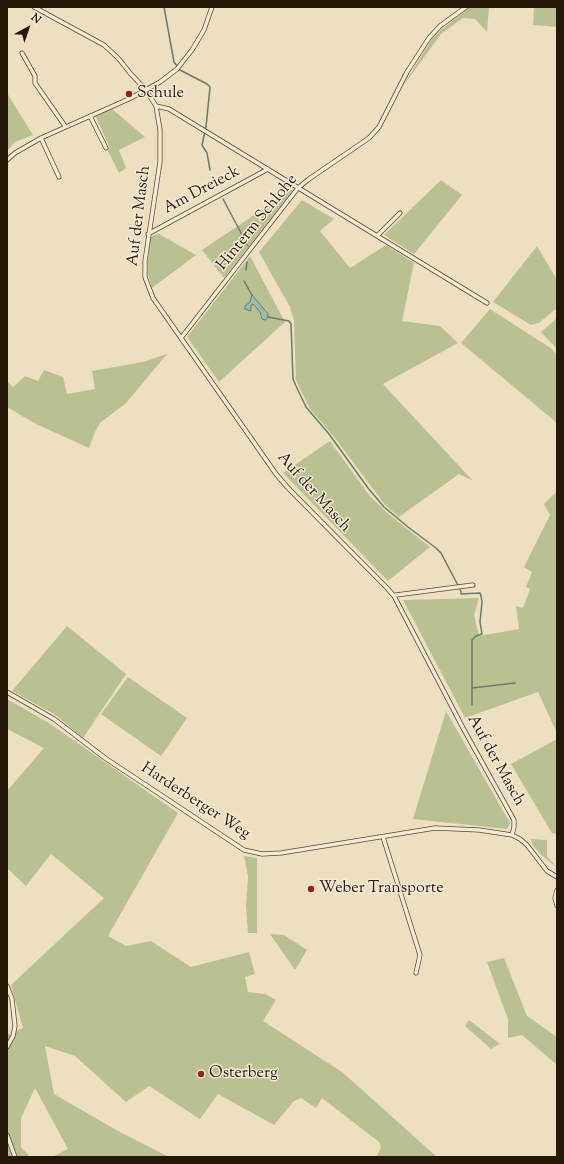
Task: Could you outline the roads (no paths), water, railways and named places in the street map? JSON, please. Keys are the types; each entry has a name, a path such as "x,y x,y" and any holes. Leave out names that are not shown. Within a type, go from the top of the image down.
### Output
{"street":[{"path":"34,7 104,45 119,59 146,90 156,106 169,109 487,303"},
{"path":"7,160 15,153 41,138 146,90 178,67 192,50 204,30 212,7"},
{"name":"Hinterm Schlohe","path":"181,338 298,188 369,138 383,121 407,72 429,38 440,26 466,7"},
{"path":"22,53 35,76 35,83 65,126"},
{"name":"Auf der Masch","path":"156,106 160,130 160,162 145,260 145,277 153,298 276,474 394,596 463,728 514,820 512,835"},
{"path":"90,116 106,148"},
{"path":"41,138 59,177"},
{"name":"Am Dreieck","path":"148,234 268,169"},
{"path":"377,236 400,213"},
{"path":"394,596 473,585"},
{"name":"Harderberger Weg","path":"7,692 54,719 105,758 244,850 262,854 281,853 435,828 479,830 512,835"},
{"path":"512,835 523,841 540,864 547,871 557,877"},
{"path":"383,837 420,955 416,973"},
{"path":"557,890 555,898 557,906"},
{"path":"7,986 12,999 15,1026 13,1036 7,1047"},
{"path":"7,1135 15,1157"}],"water":[{"path":"252,295 268,314 268,318 265,320 262,319 260,312 253,304 251,305 251,311 245,309 245,306 250,302"}],"waterway":[{"path":"164,7 174,62 180,70 210,87 206,127 202,145 207,153 210,170"},
{"path":"223,199 248,246"},
{"path":"246,270 247,262"},
{"path":"244,281 252,295"},
{"path":"268,317 289,321 291,324 293,379 296,386 306,407 329,434 368,488 384,507 441,553 461,591 461,594 480,593 482,602 480,622 482,634 476,636 472,640 472,705"},
{"path":"472,688 515,683"}],"place":[{"name":"Schule","path":"129,94"},
{"name":"Weber Transporte","path":"311,889"},
{"name":"Osterberg","path":"201,1074"}]}
